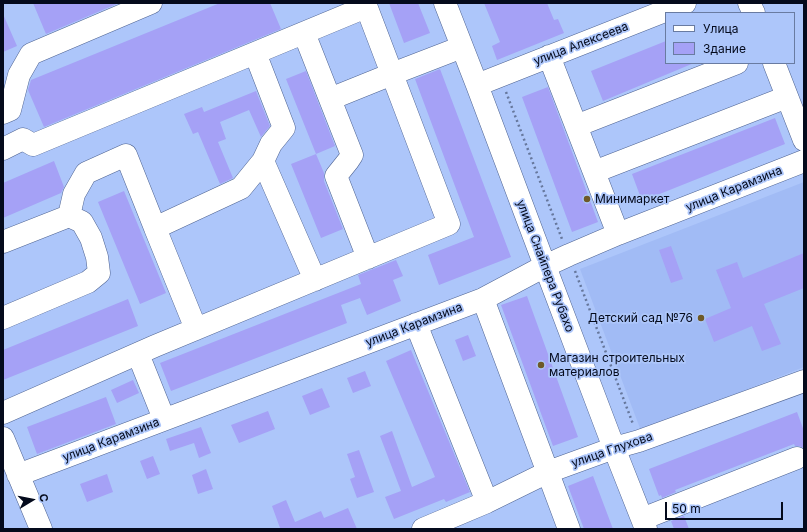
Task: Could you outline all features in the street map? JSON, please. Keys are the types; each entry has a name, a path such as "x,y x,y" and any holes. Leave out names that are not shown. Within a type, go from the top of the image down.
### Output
{"street":[{"path":"3,113 10,110 19,75 31,54 152,3"},
{"name":"улица Снайпера Рубахо","path":"446,3 644,524"},
{"name":"улица Алексеева","path":"477,84 685,3"},
{"path":"3,149 23,140 33,146 304,33 366,5 449,224 196,329 3,413"},
{"path":"304,33 352,155 336,176 368,258"},
{"path":"330,99 462,47"},
{"path":"156,228 241,188 263,161 271,144 284,128 255,53"},
{"path":"549,56 618,234"},
{"path":"576,126 734,64"},
{"path":"774,64 804,140"},
{"path":"594,172 787,97"},
{"path":"69,216 74,194 86,173 126,155 196,329"},
{"path":"263,161 315,280"},
{"name":"улица Карамзина","path":"18,475 483,298 545,266 618,234 804,161"},
{"path":"3,242 69,216 82,222 97,257 99,273 88,282 3,318"},
{"path":"483,298 569,529"},
{"path":"416,324 487,502"},
{"path":"138,354 164,420"},
{"name":"улица Глухова","path":"423,529 487,502 548,472 614,448 639,441 804,381"},
{"path":"3,438 41,529"},
{"path":"644,524 797,458"}],"shaded area":[{"name":"Детский сад №76","path":"804,182 804,367 641,431 580,269"}],"building":[{"path":"33,3 119,3 46,34"},
{"path":"220,3 270,3 281,29 44,127 28,90 31,80"},
{"path":"389,3 418,3 430,33 404,43"},
{"path":"484,3 547,3 554,20 558,19 564,33 497,60 492,46 500,42"},
{"path":"3,14 17,46 3,52"},
{"path":"665,41 665,64 692,64 603,101 591,71"},
{"path":"440,69 511,257 439,285 428,255 474,237 415,79"},
{"path":"306,71 335,146 316,154 286,79"},
{"path":"548,87 598,222 572,232 522,97"},
{"path":"256,91 270,126 261,137 249,110 220,122 226,139 218,142 233,178 220,184 198,132 193,134 184,114 202,107 204,112"},
{"path":"775,118 785,144 642,201 632,174"},
{"path":"316,154 324,173 324,181 343,229 321,238 291,164"},
{"path":"54,161 64,187 61,193 3,218 3,183"},
{"path":"124,191 166,293 140,304 98,202"},
{"path":"671,246 683,279 671,283 659,250"},
{"path":"804,253 804,288 764,304 781,344 762,351 752,326 714,342 705,319 731,308 716,270 737,262 743,278"},
{"path":"396,260 403,276 393,280 401,301 367,315 360,298 341,305 347,323 171,391 160,363 361,284 358,275"},
{"path":"527,296 578,437 553,446 501,305"},
{"path":"128,299 138,326 3,380 3,350"},
{"path":"468,335 476,356 463,361 455,340"},
{"path":"411,350 470,492 446,502 444,499 394,519 385,497 401,491 380,436 392,431 412,487 435,477 386,361"},
{"path":"365,371 371,386 353,393 347,378"},
{"path":"133,380 139,393 117,403 111,390"},
{"path":"322,388 330,407 310,415 302,396"},
{"path":"106,397 116,424 37,454 27,427"},
{"path":"268,411 275,429 239,443 231,425"},
{"path":"797,412 804,431 804,448 795,446 794,444 675,490 676,492 662,498 661,495 659,496 649,469"},
{"path":"201,427 211,453 199,458 194,443 170,451 166,439"},
{"path":"359,450 374,492 357,498 350,479 355,477 347,454"},
{"path":"153,456 160,474 147,479 140,461"},
{"path":"206,469 213,489 198,494 192,475"},
{"path":"107,474 113,492 87,502 80,484"},
{"path":"593,476 613,529 584,529 568,486"},
{"path":"286,500 295,522 321,511 324,518 348,508 357,529 278,529 280,528 272,506"},
{"path":"684,516 689,529 674,529 671,521"}],"place":[{"name":"Минимаркет","path":"587,199"},
{"name":"Детский сад №76","path":"701,318"},
{"name":"Магазин строительных материалов","path":"541,365"}]}
